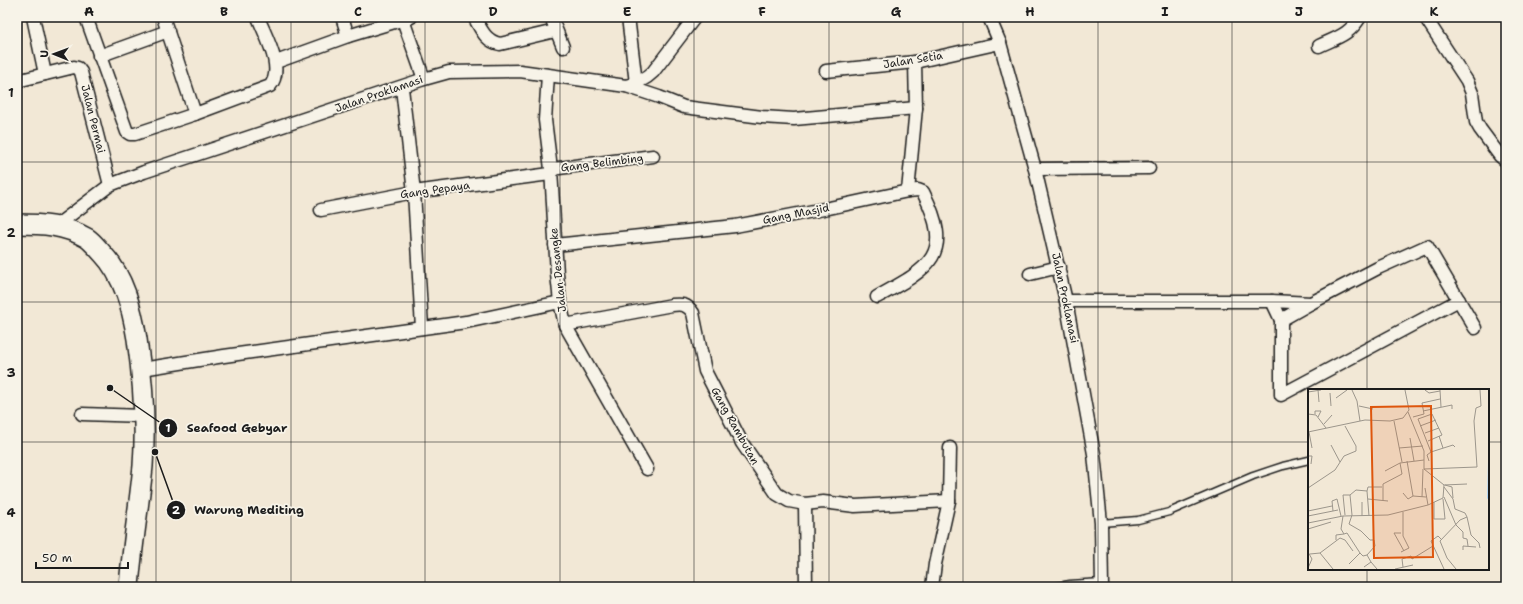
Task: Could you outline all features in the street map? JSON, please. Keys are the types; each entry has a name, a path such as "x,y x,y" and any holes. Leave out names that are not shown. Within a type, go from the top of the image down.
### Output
{"highway":[{"path":"17,224 56,226 88,239 108,259 120,278 133,313 142,369 144,416 143,465 132,550 129,587"}],"street":[{"path":"33,17 45,74"},
{"path":"86,17 127,132 130,134 135,134 195,114 270,86 274,81 276,74 276,62 258,17"},
{"path":"163,17 195,114"},
{"path":"342,17 348,36"},
{"path":"474,17 484,36 492,42 500,44 555,31"},
{"path":"551,17 555,31 563,47"},
{"path":"628,17 631,85 646,79 695,17"},
{"name":"Jalan Proklamasi","path":"989,17 1000,43 1035,169 1066,301 1094,454 1101,524 1102,585"},
{"path":"1319,46 1346,33 1355,25 1360,17"},
{"path":"1425,17 1467,81 1472,93 1476,122 1500,156 1506,161"},
{"path":"276,62 348,36 407,18 424,79"},
{"path":"99,56 168,31"},
{"name":"Jalan Setia","path":"826,71 915,62 1000,43"},
{"path":"877,297 916,275 928,263 935,252 937,245 938,238 923,192 918,190 908,191 916,108 915,62"},
{"name":"Jalan Permai","path":"17,81 74,67 78,68 81,72 110,185"},
{"name":"Jalan Proklamasi","path":"56,226 110,185 144,172 449,72 520,71 631,85 684,107 762,117 794,119 916,108"},
{"name":"Jalan Desangke","path":"548,75 545,120 560,302 565,325 647,469"},
{"path":"402,88 414,192 422,328"},
{"name":"Gang Belimbing","path":"550,172 654,156"},
{"path":"1035,169 1149,168"},
{"name":"Gang Pepaya","path":"321,210 414,192 550,172"},
{"name":"Gang Masjid","path":"555,245 735,226 908,191"},
{"path":"1281,320 1378,268 1427,246 1475,328"},
{"path":"1030,274 1059,267"},
{"path":"1272,302 1281,320 1281,395 1459,300"},
{"path":"1066,301 1311,303"},
{"path":"142,369 466,322 560,302"},
{"name":"Gang Rambutan","path":"565,325 683,304 690,308 693,313 705,371 742,443 777,494 789,501 805,504 823,502 855,506 949,501"},
{"path":"82,414 144,416"},
{"path":"932,587 935,564 949,501 950,448"},
{"path":"805,504 806,587"}],"lane":[{"path":"1101,524 1138,520 1169,512 1253,476 1283,466 1308,460"},
{"path":"1053,587 1070,584 1102,585"}],"place":[{"name":"Seafood Gebyar","path":"110,388"},
{"name":"Warung Mediting","path":"155,452"}]}
